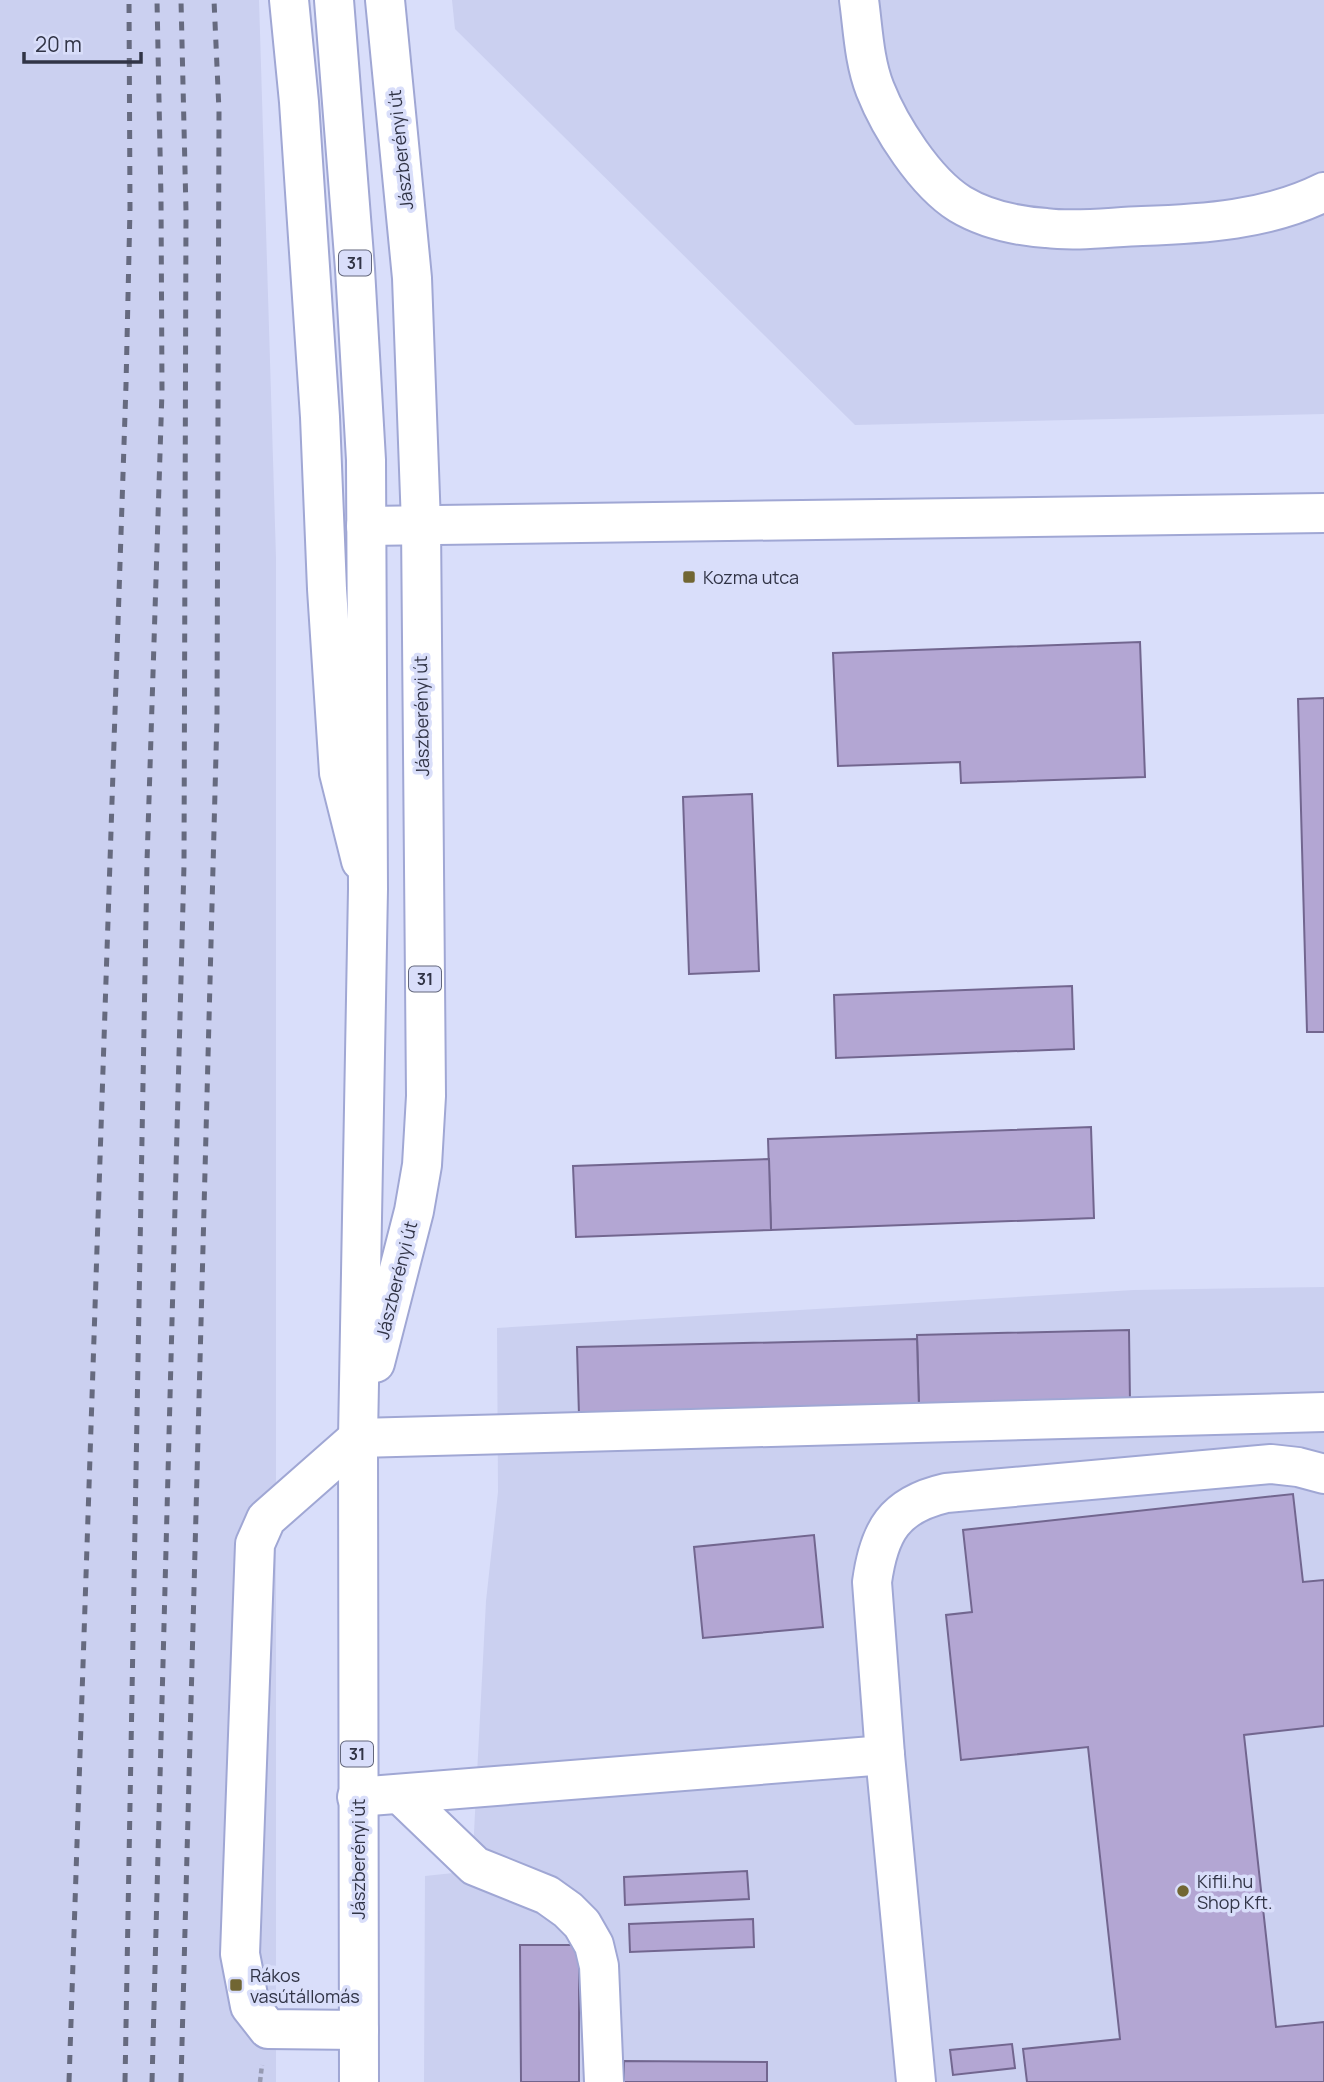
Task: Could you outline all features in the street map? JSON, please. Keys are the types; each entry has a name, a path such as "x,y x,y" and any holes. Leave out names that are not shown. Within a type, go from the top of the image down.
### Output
{"main road":[{"name":"Jászberényi út","path":"289,0 299,102 318,376 327,589 339,773 368,889"},
{"name":"Jászberényi út","path":"334,0 355,269 366,460 368,889 358,1432 359,2082"},
{"name":"Jászberényi út","path":"358,1432 414,1211 422,1165 426,1096 421,524 412,278 385,0"},
{"path":"859,0 866,54 875,89 904,142 933,181 959,204 992,218 1049,229 1194,224 1271,211 1324,192"},
{"path":"366,526 1324,513"},
{"path":"359,2030 268,2029 250,2006 240,1954 255,1544 266,1519 358,1432 1324,1412"},
{"path":"916,2082 885,1755 872,1582 875,1559 892,1523 907,1507 924,1498 946,1493 1271,1464 1298,1467 1324,1475"},
{"path":"357,1797 885,1755"},
{"path":"400,1794 475,1866 547,1895 582,1924 594,1945 599,1966 604,2082"}],"shaded area":[{"path":"0,0 259,0 276,558 276,2082 0,2082"},
{"path":"452,0 1324,0 1324,414 855,425 455,29"},
{"path":"1324,1287 1324,2082 424,2082 425,1876 472,1871 486,1601 498,1492 497,1328 1134,1290"}],"building":[{"path":"1140,642 1145,777 961,783 960,762 838,766 833,653"},
{"path":"1324,698 1324,1032 1307,1032 1298,699"},
{"path":"752,794 759,971 689,974 683,797"},
{"path":"1072,986 1074,1049 836,1058 834,995"},
{"path":"1091,1127 1094,1218 771,1230 768,1139"},
{"path":"769,1159 771,1230 576,1237 573,1166"},
{"path":"1129,1330 1130,1403 919,1408 917,1335"},
{"path":"917,1339 919,1408 579,1415 577,1347"},
{"name":"Kifli.hu Shop Kft.","path":"1293,1494 1303,1582 1324,1580 1324,1726 1244,1735 1276,2027 1324,2022 1324,2082 1027,2082 1023,2049 1120,2039 1088,1747 961,1760 946,1615 972,1612 963,1530"},
{"path":"814,1535 823,1627 703,1638 694,1547"},
{"path":"747,1871 749,1899 625,1905 624,1877"},
{"path":"753,1919 754,1947 630,1952 629,1924"},
{"path":"520,1945 579,1945 579,2082 521,2082"},
{"path":"1012,2044 1015,2068 953,2075 950,2050"},
{"path":"624,2061 767,2062 767,2082 624,2082"}],"railway":[{"path":"69,2082 126,385 130,208 129,0"},
{"path":"125,2082 147,862 162,391 157,0"},
{"path":"152,2082 184,865 186,211 181,0"},
{"path":"181,2082 217,716 219,111 214,0"}],"place":[{"name":"Kozma utca","path":"689,577"},
{"name":"Kifli.hu Shop Kft.","path":"1183,1891"},
{"name":"Rákos vasútállomás","path":"236,1985"}]}
